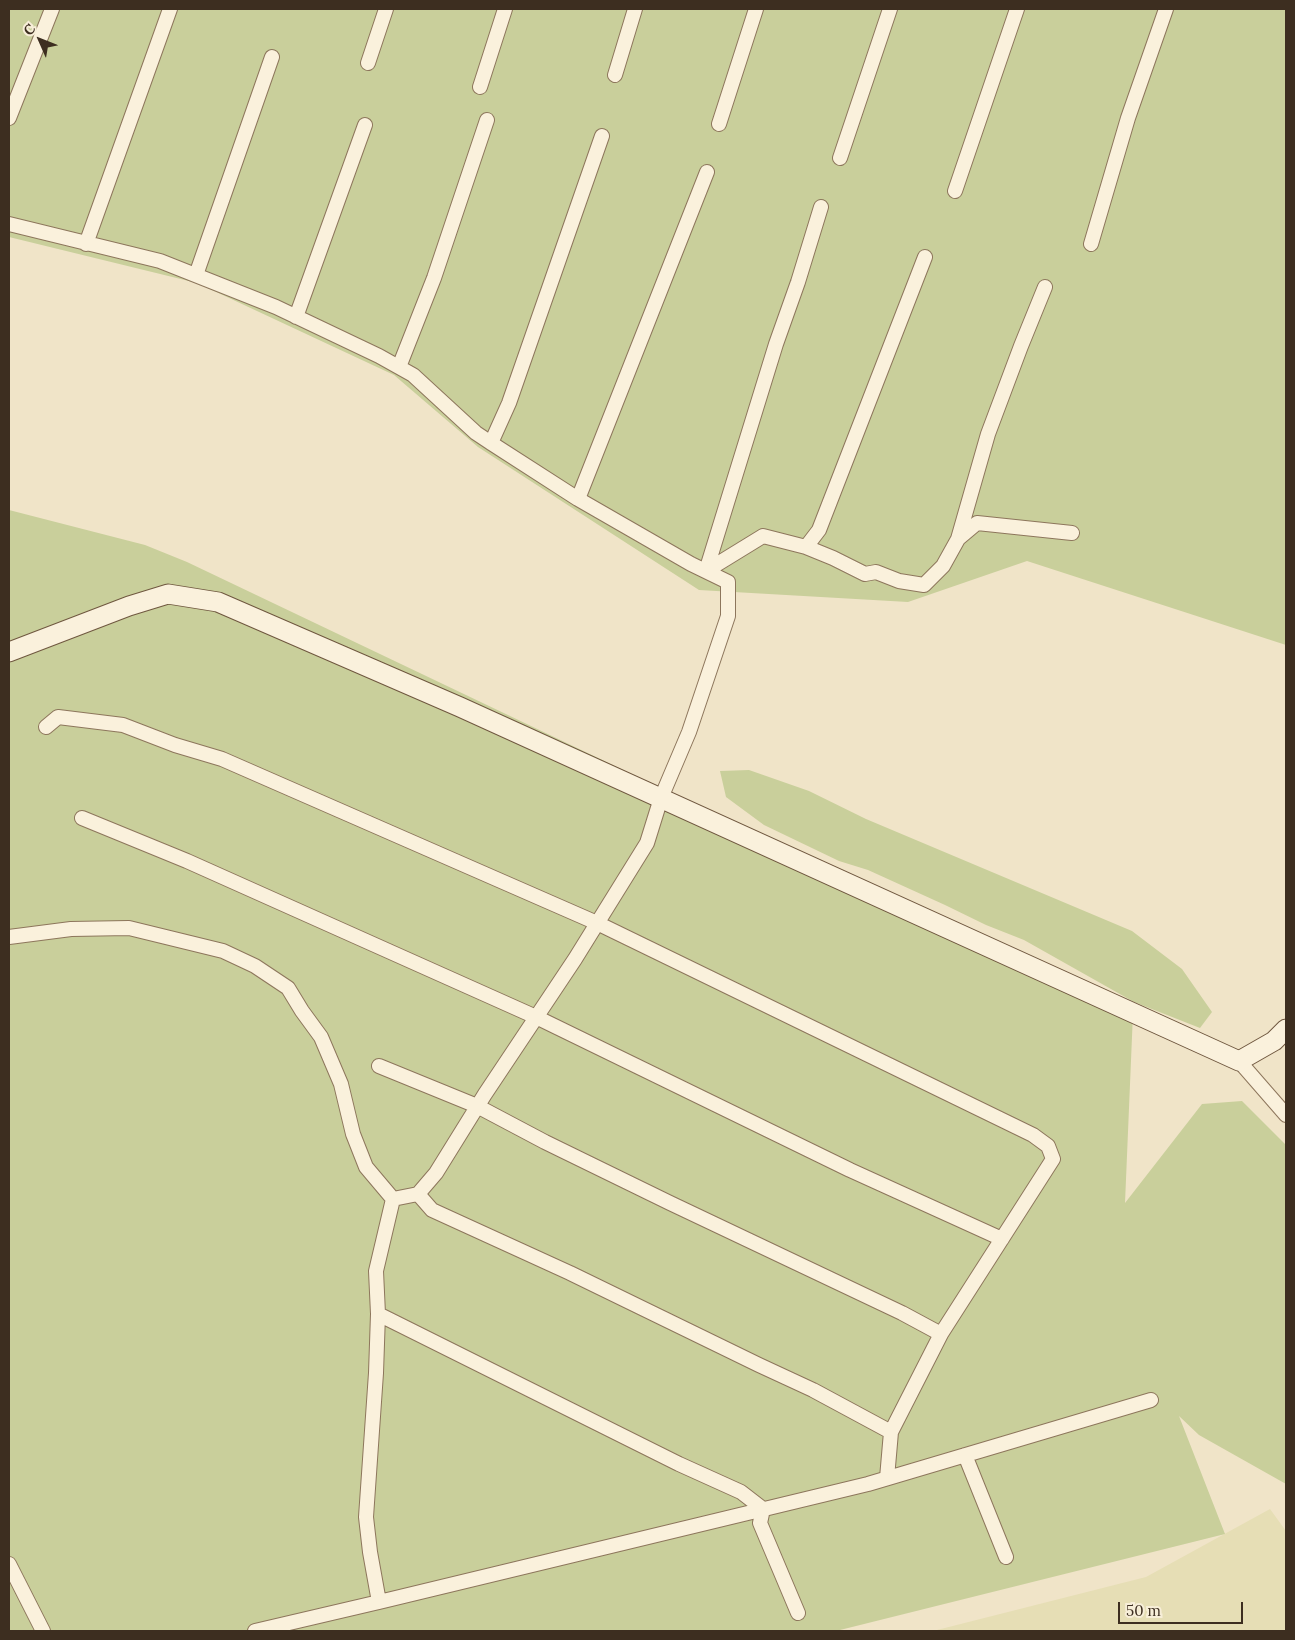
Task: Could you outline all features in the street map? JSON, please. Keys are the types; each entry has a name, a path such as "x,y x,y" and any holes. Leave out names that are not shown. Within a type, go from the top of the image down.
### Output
{"street":[{"path":"9,118 52,9"},
{"path":"86,244 170,9"},
{"path":"368,63 386,9"},
{"path":"480,87 505,9"},
{"path":"615,75 634,9"},
{"path":"719,124 756,9"},
{"path":"840,158 890,9"},
{"path":"955,192 1017,9"},
{"path":"1091,244 1128,118 1166,9"},
{"path":"196,275 272,57"},
{"path":"399,367 434,278 488,120"},
{"path":"296,316 365,125"},
{"path":"491,443 509,403 602,136"},
{"path":"578,499 708,172"},
{"path":"706,571 776,344 798,282 821,207"},
{"path":"9,224 160,261 296,316 379,356 413,375 476,433 491,443 578,499 728,582 728,616 689,732 662,798 647,843 477,1106 436,1173 418,1194 393,1199"},
{"path":"806,547 820,530 925,257"},
{"path":"706,571 764,536 806,547 834,558 865,574 876,572 899,581 924,585 943,566 958,539 988,434 1045,287"},
{"path":"958,539 977,523 1072,533"},
{"path":"9,652 129,606 168,594 218,602 460,707 1239,1061 1286,1115"},
{"path":"46,727 58,716 123,725 175,745 222,759 597,923 1033,1135 1048,1146 1053,1159 941,1334 890,1432 887,1478"},
{"path":"82,818 187,861 536,1017 850,1170 1002,1239"},
{"path":"9,937 71,929 129,928 223,951 255,966 288,988 321,1037 341,1084 353,1134 366,1167 393,1199"},
{"path":"1239,1061 1274,1041 1286,1029"},
{"path":"379,1066 477,1106 572,1155 902,1313 941,1334"},
{"path":"418,1194 432,1210 588,1281 813,1390 890,1432"},
{"path":"379,1602 366,1517 376,1373 378,1314 376,1271 393,1199"},
{"path":"378,1314 679,1464 741,1492 763,1509"},
{"path":"255,1631 887,1478 1151,1400"},
{"path":"965,1455 1006,1557"},
{"path":"763,1509 760,1524 798,1613"},
{"path":"9,1564 43,1631"}],"shaded area":[{"path":"1270,1509 1286,1531 1286,1631 933,1631 1146,1577"}],"green space":[{"path":"9,9 1286,9 1286,645 1027,561 908,602 699,590 478,447 394,375 197,283 9,237"},
{"path":"9,510 145,545 187,562 1133,1013 1125,1203 1202,1104 1242,1101 1286,1145 1286,1484 1199,1435 1179,1416 1225,1534 836,1631 9,1631"},
{"path":"749,770 809,791 866,819 1132,931 1182,969 1212,1012 1200,1028 1134,1002 1024,940 986,925 868,870 839,861 764,825 726,797 720,771"}]}
